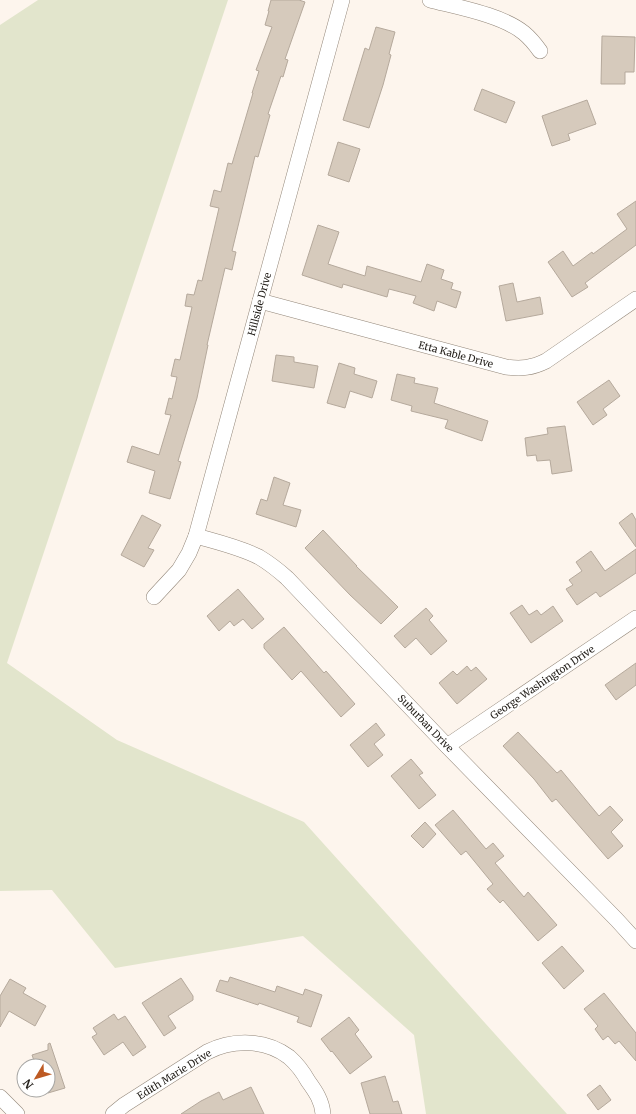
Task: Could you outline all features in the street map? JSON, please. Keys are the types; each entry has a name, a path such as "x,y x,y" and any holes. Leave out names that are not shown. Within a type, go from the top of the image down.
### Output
{"street":[{"name":"Hillside Drive","path":"154,597 179,570 189,553 196,536 342,0"},
{"path":"430,0 501,20 512,25 523,32 540,51"},
{"name":"Etta Kable Drive","path":"260,301 506,368 518,369 532,367 546,361 636,299"},
{"name":"Suburban Drive","path":"196,536 239,549 259,557 279,571 617,920 636,942"},
{"name":"George Washington Drive","path":"447,746 636,618"},
{"name":"Edith Marie Drive","path":"113,1114 124,1105 214,1048 244,1042 267,1046 289,1058 301,1070 318,1095 323,1114"},
{"path":"0,1097 17,1114"}],"green space":[{"path":"38,0 228,0 7,663 117,740 304,822 567,1114 426,1114 414,1035 303,936 115,968 52,890 0,891 0,25"}],"building":[{"path":"271,0 299,0 305,2 285,59 288,60 283,77 281,76 268,114 270,115 258,157 255,156 232,251 236,252 232,270 225,268 207,345 197,398 178,461 181,462 170,499 149,493 155,471 127,462 132,446 159,455 171,415 165,414 169,398 172,399 177,377 171,376 175,359 180,360 192,307 185,306 187,294 194,295 198,280 202,281 219,208 210,206 214,190 221,192 228,163 232,164 259,71 256,70 272,27 265,25"},
{"path":"376,27 395,32 383,85 369,128 343,120 365,48 369,50"},
{"path":"602,36 635,37 634,72 625,72 625,84 601,84"},
{"path":"482,89 515,102 506,123 474,110"},
{"path":"587,100 596,124 568,134 570,140 552,146 542,116"},
{"path":"338,142 360,149 349,182 328,175"},
{"path":"636,201 636,245 585,283 588,287 572,297 548,262 563,251 573,266 592,252 593,254 627,229 617,214"},
{"path":"318,225 339,232 328,264 365,276 367,266 421,282 427,264 444,270 441,279 453,283 451,289 461,292 456,308 437,301 434,311 413,303 416,296 389,289 387,297 343,284 342,288 302,275"},
{"path":"513,283 517,302 540,297 543,314 506,321 499,286"},
{"path":"276,355 294,357 294,362 318,366 314,388 272,381"},
{"path":"339,363 355,368 354,374 377,381 372,398 350,391 345,408 327,403"},
{"path":"397,374 415,378 414,383 438,388 434,403 488,421 482,441 445,428 448,420 411,411 412,406 391,400"},
{"path":"609,380 620,396 603,409 607,415 593,425 577,402"},
{"path":"565,426 572,471 552,474 550,460 537,461 536,455 527,456 525,438 548,434 547,428"},
{"path":"274,477 290,483 283,505 301,510 296,527 256,514 261,499 267,501"},
{"path":"632,513 636,520 636,547 619,523"},
{"path":"142,515 161,525 148,548 154,550 144,567 121,555"},
{"path":"323,530 356,566 398,607 381,624 350,595 305,548"},
{"path":"636,549 636,573 600,597 596,592 577,605 566,589 573,585 569,580 582,571 576,562 591,551 605,571"},
{"path":"238,589 264,619 252,629 243,619 234,626 230,621 219,631 207,616"},
{"path":"522,605 529,615 537,610 541,615 553,606 563,621 531,643 510,613"},
{"path":"426,608 433,616 429,620 447,641 431,655 416,638 405,648 394,636"},
{"path":"284,627 324,673 326,671 355,704 341,717 301,671 292,680 264,648 264,644"},
{"path":"636,663 636,685 616,700 605,685"},
{"path":"467,666 471,671 476,667 487,679 457,704 439,683 453,671 457,675"},
{"path":"376,723 385,735 374,744 383,755 368,767 350,745"},
{"path":"518,732 557,773 561,770 599,816 610,806 623,820 611,832 623,846 608,859 556,799 552,802 534,779 503,746"},
{"path":"411,759 423,773 419,775 436,795 419,809 391,776"},
{"path":"453,810 486,849 493,843 504,856 495,863 524,897 528,892 557,925 538,941 503,900 500,903 487,889 493,884 466,851 461,855 435,825"},
{"path":"425,822 436,834 423,848 411,836"},
{"path":"562,946 584,971 564,989 542,963"},
{"path":"230,977 275,992 277,986 303,995 305,989 322,995 311,1027 297,1022 299,1017 259,1003 258,1005 216,991 220,980 228,982"},
{"path":"181,978 193,996 193,1000 168,1016 176,1028 164,1036 142,1003"},
{"path":"10,979 26,988 23,993 46,1006 35,1026 9,1011 0,1027 0,996"},
{"path":"604,993 636,1033 636,1061 619,1041 615,1044 608,1036 603,1040 595,1029 598,1026 584,1009"},
{"path":"114,1014 118,1020 125,1016 146,1047 133,1056 123,1042 104,1055 92,1037 97,1034 93,1028"},
{"path":"349,1017 359,1030 355,1034 372,1057 350,1074 321,1039"},
{"path":"50,1043 55,1058 33,1058 32,1055 48,1050 48,1044"},
{"path":"56,1061 65,1088 56,1091"},
{"path":"385,1076 393,1102 398,1101 402,1114 370,1114 361,1083"},
{"path":"600,1085 611,1100 598,1110 587,1095"},
{"path":"251,1087 264,1114 181,1114 201,1101 219,1092 223,1100"}]}
